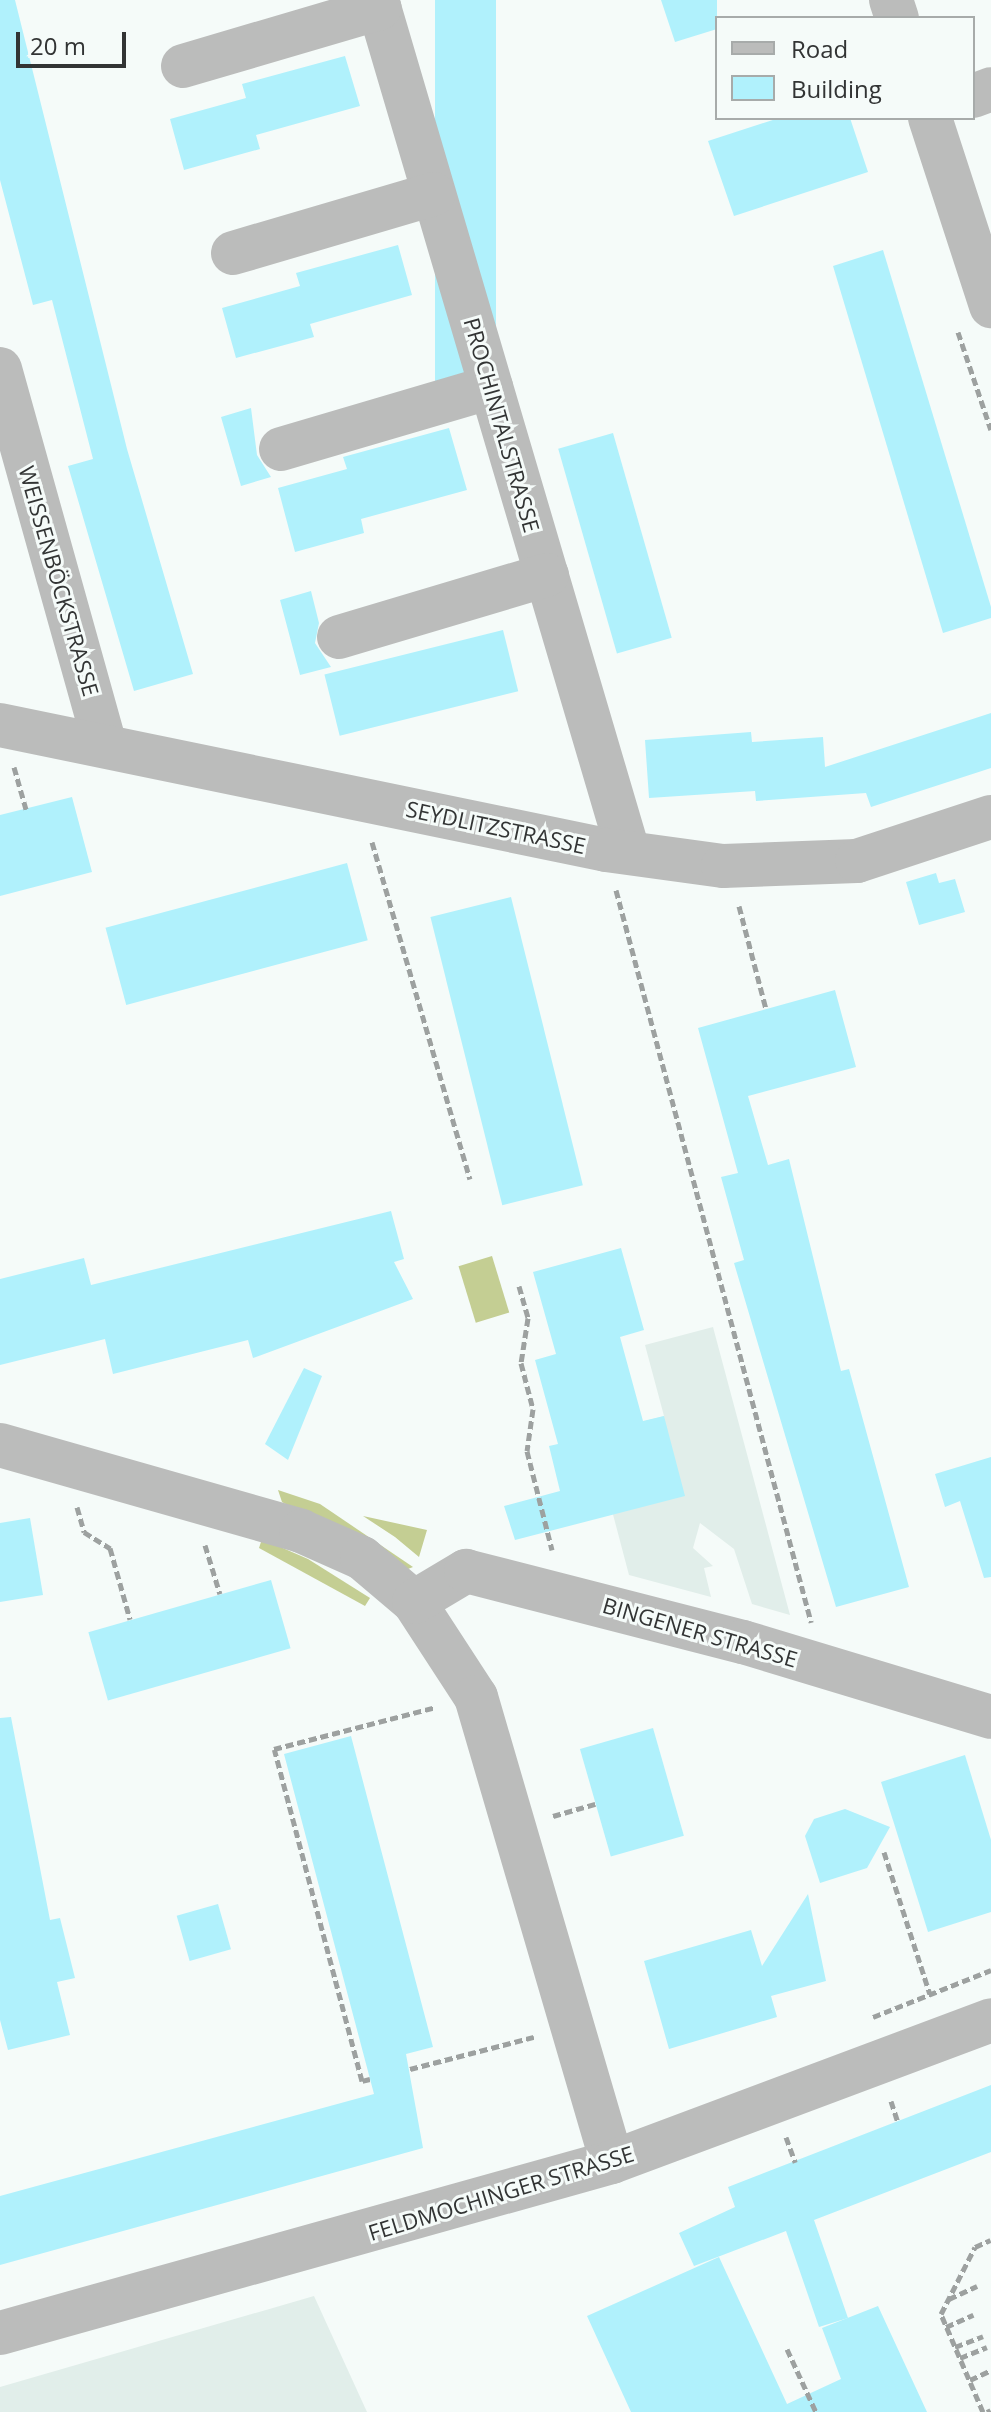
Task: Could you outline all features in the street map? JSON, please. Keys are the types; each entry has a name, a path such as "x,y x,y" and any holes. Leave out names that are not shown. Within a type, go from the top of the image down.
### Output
{"street":[{"path":"183,66 379,4"},
{"name":"PROCHINTALSTRASSE","path":"379,4 547,575 617,850"},
{"path":"931,120 991,304"},
{"path":"233,253 434,194"},
{"name":"WEISSENBÖCKSTRASSE","path":"0,369 105,746"},
{"path":"281,449 491,387"},
{"path":"339,637 547,575"},
{"name":"SEYDLITZSTRASSE","path":"0,725 617,850 729,866 857,861 991,817"},
{"path":"0,1445 301,1531 362,1558 414,1602 476,1697 612,2162"},
{"name":"BINGENER STRASSE","path":"414,1602 466,1571 564,1594 991,1717"},
{"name":"FELDMOCHINGER STRASSE","path":"0,2333 612,2162 991,2020"}],"path":[{"path":"360,799 470,1179"},
{"path":"617,850 822,1666"},
{"path":"729,866 766,1009"},
{"path":"519,1286 528,1318 521,1363 533,1409 527,1451 564,1594"},
{"path":"65,1463 84,1532 110,1548 130,1619"},
{"path":"370,2079 362,2081 274,1749 476,1697"},
{"path":"884,1852 930,1994"},
{"path":"410,2069 573,2027"},
{"path":"886,2089 898,2123"},
{"path":"783,2127 795,2162"},
{"path":"987,2411 941,2314 975,2247 991,2240"},
{"path":"948,2299 977,2286"},
{"path":"946,2327 973,2315"},
{"path":"955,2347 983,2336"},
{"path":"960,2358 987,2347"},
{"path":"787,2349 816,2412"},
{"path":"970,2380 991,2370"}],"shaded area":[{"path":"713,1327 790,1615 752,1604 734,1549 700,1523 693,1548 713,1566 704,1568 711,1597 629,1575 592,1435 664,1416 645,1345"},
{"path":"314,2296 367,2412 0,2412 0,2387"}],"green space":[{"path":"492,1256 509,1312 476,1323 459,1266"},
{"path":"278,1490 320,1504 413,1567 403,1571 282,1502"},
{"path":"363,1516 427,1530 419,1557 395,1537"},
{"path":"262,1539 308,1559 370,1598 365,1606 259,1548"}],"building":[{"path":"0,0 15,0 127,449 193,674 134,691 68,466 93,459 52,300 33,305 0,180"},
{"path":"435,0 496,0 496,405 435,405"},
{"path":"661,0 717,0 715,30 675,42"},
{"path":"345,56 360,106 256,135 260,149 184,170 170,119 246,98 242,84"},
{"path":"773,120 851,120 868,172 734,216 708,141"},
{"path":"398,245 412,295 310,324 314,337 236,358 222,308 300,286 296,273"},
{"path":"883,250 991,607 991,618 943,633 833,266"},
{"path":"251,408 257,455 271,477 241,486 221,417"},
{"path":"449,428 467,490 361,519 364,533 295,552 278,488 347,469 343,457"},
{"path":"613,433 672,638 617,653 558,449"},
{"path":"311,591 319,623 315,643 331,667 300,675 280,600"},
{"path":"503,630 518,691 340,736 324,675"},
{"path":"991,713 991,768 871,807 866,793 756,801 755,791 649,798 645,740 751,732 752,742 823,737 825,767"},
{"path":"72,797 92,872 0,896 0,815"},
{"path":"347,863 368,940 126,1005 106,928"},
{"path":"936,873 939,883 955,879 965,912 919,925 906,882"},
{"path":"511,897 583,1185 502,1205 430,917"},
{"path":"835,990 856,1067 748,1096 768,1165 789,1159 841,1371 849,1369 909,1587 836,1607 734,1263 744,1260 721,1177 738,1173 698,1028"},
{"path":"391,1211 404,1259 394,1262 413,1299 253,1358 248,1340 113,1374 105,1339 0,1365 0,1279 84,1258 91,1285"},
{"path":"621,1248 644,1330 620,1337 643,1421 664,1416 685,1496 515,1540 504,1506 560,1491 549,1446 558,1444 535,1360 556,1354 533,1272"},
{"path":"304,1368 322,1376 288,1460 265,1444"},
{"path":"991,1457 991,1577 984,1578 960,1501 945,1507 935,1474"},
{"path":"30,1518 43,1595 0,1602 0,1523"},
{"path":"271,1580 291,1648 108,1701 88,1632"},
{"path":"11,1717 50,1920 60,1918 75,1978 57,1982 70,2035 8,2050 0,2020 0,1718"},
{"path":"653,1728 684,1836 611,1857 580,1749"},
{"path":"351,1736 433,2047 406,2054 423,2148 0,2265 0,2196 374,2094 284,1754"},
{"path":"965,1755 991,1840 991,1912 928,1932 881,1782"},
{"path":"845,1809 890,1827 867,1868 820,1883 805,1836 814,1819"},
{"path":"808,1894 826,1981 771,1996 777,2017 669,2049 644,1961 751,1930 762,1966"},
{"path":"218,1904 231,1949 190,1961 177,1916"},
{"path":"991,2085 991,2152 814,2220 848,2318 819,2327 786,2231 694,2266 679,2233 735,2207 728,2187"},
{"path":"719,2257 787,2404 841,2379 822,2328 878,2306 927,2412 631,2412 587,2316"}]}
